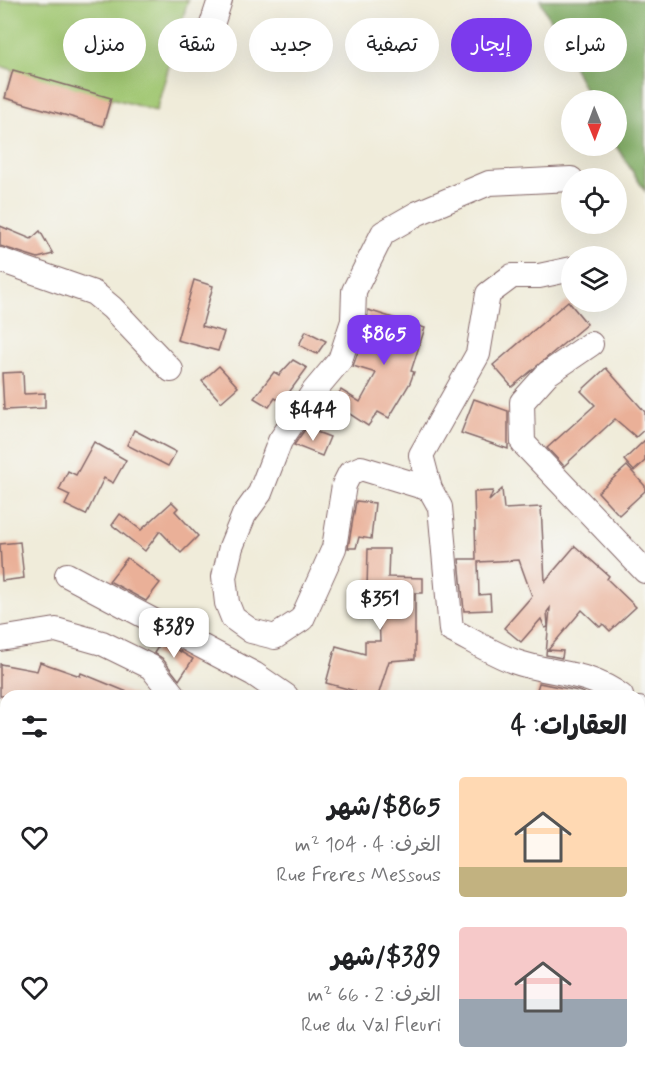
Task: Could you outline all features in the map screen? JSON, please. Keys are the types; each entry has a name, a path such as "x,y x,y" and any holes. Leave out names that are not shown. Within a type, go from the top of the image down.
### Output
{"street":[{"path":"214,18 220,0"},
{"path":"430,489 361,468 350,472 344,485 334,548 302,619 276,637 251,632 233,618 226,603 224,578 231,548 244,515 260,493 280,441 314,391 340,360 353,321 354,291 383,233 418,213 489,183 561,179"},
{"path":"0,260 94,293 112,308 171,370"},
{"path":"561,271 539,276 512,276 488,294 478,354 421,455 430,489 440,507 451,630 514,661 572,673 606,685 613,690"},
{"path":"591,344 547,374 522,402 522,443 645,571"},
{"path":"67,575 254,674 277,690"},
{"path":"0,639 56,630 102,643 151,668 169,690"},
{"path":"251,632 254,674"}],"green space":[{"path":"0,0 188,0 183,18 158,18 158,72 167,72 156,111 111,98 103,126 5,98 13,70 0,66"},
{"path":"540,0 645,0 645,191 622,156 627,156 627,90 585,90 576,72 627,72 627,18 549,18"}],"building":[{"path":"13,70 111,98 103,126 5,98"},
{"path":"0,226 31,239 40,231 53,254 38,258 0,246"},
{"path":"194,280 213,286 202,326 224,332 218,351 177,340"},
{"path":"561,307 561,312 577,312 587,324 512,387 493,365"},
{"path":"368,310 425,328 411,371 414,372 410,383 389,418 378,412 368,426 333,403 341,390 360,402 376,373 353,366 367,326"},
{"path":"306,331 326,341 317,354 299,345"},
{"path":"293,360 307,368 282,402 275,398 269,407 254,398 274,372 279,375"},
{"path":"219,366 238,387 221,402 202,381"},
{"path":"606,368 645,412 645,429 636,437 615,419 564,466 547,448 595,405 581,391"},
{"path":"23,372 24,394 45,393 45,408 4,410 2,373"},
{"path":"474,399 508,411 508,449 461,433"},
{"path":"306,428 330,437 322,456 294,445"},
{"path":"134,430 176,452 168,466 127,445"},
{"path":"645,440 645,461 634,471 624,460"},
{"path":"94,442 126,460 113,483 104,478 86,515 65,505 70,495 59,490 68,471 76,475"},
{"path":"627,466 645,486 645,491 619,515 598,492"},
{"path":"502,489 504,509 541,507 545,581 575,546 609,576 607,579 636,607 610,631 603,624 600,627 582,610 548,650 563,651 562,658 546,655 550,608 547,612 548,627 545,628 541,619 521,642 504,628 532,596 519,560 478,562 479,595 490,594 491,610 464,611 459,559 476,559 474,492 493,491 489,501"},
{"path":"356,501 375,503 371,539 359,537 356,548 348,548"},
{"path":"172,502 178,508 175,511 198,536 181,553 160,531 145,551 112,525 120,514 141,530"},
{"path":"20,542 24,578 2,581 0,544"},
{"path":"368,549 389,549 388,577 423,578 423,593 415,593 415,659 389,661 380,690 351,690 326,683 336,646 365,654 365,641 380,641 378,589 367,588"},
{"path":"127,558 160,583 146,601 109,581"},
{"path":"162,641 193,659 179,680 162,658 154,653"},
{"path":"40,662 80,676 81,673 122,690 0,690 0,664 37,671"},
{"path":"539,683 573,690 537,690"}]}
